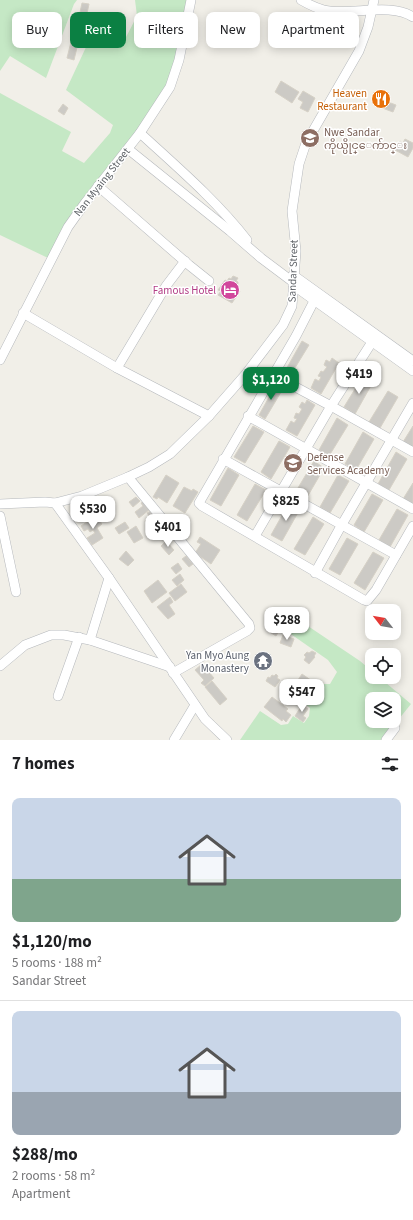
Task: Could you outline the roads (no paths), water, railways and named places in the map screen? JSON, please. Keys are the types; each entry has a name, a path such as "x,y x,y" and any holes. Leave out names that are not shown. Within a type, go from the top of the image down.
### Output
{"street":[{"name":"Nan Myaing Street","path":"0,360 68,227 140,133 164,98 173,81 179,60 191,0"},
{"path":"301,0 310,6 325,10 348,12 372,10 406,13 413,17"},
{"name":"Sandar Street","path":"0,504 55,503 82,496 149,467 170,454 209,416 245,375 283,325 292,306 296,251 292,211 298,164 306,143 359,52 368,27 374,0"},
{"path":"140,133 235,224 261,258"},
{"path":"128,148 261,258 413,361"},
{"path":"98,186 209,281"},
{"path":"117,368 166,286 185,261"},
{"path":"293,281 314,300 413,371"},
{"path":"314,300 296,336 223,459 199,503 356,596 367,601 376,590 413,526"},
{"path":"23,313 117,368 209,416"},
{"path":"254,536 372,342"},
{"path":"273,375 332,406 413,452"},
{"path":"315,572 413,403"},
{"path":"248,416 413,509"},
{"path":"223,459 282,491 341,526 396,555"},
{"path":"0,666 25,645 51,635 64,634 90,640 172,670 247,631 250,628 249,624 128,477"},
{"path":"55,503 109,578 205,719 227,740"},
{"path":"0,516 16,592"},
{"path":"90,640 109,578"},
{"path":"58,696 79,637"},
{"path":"174,740 195,705"},
{"path":"386,740 395,728"}],"place":[{"name":"Heaven Restaurant","path":"381,99"},
{"name":"Nwe Sandar ကိုယ္ပိုင္ေက်ာင္း","path":"310,138"},
{"name":"Famous Hotel","path":"230,290"},
{"name":"Defense Services Academy","path":"293,463"},
{"name":"Yan Myo Aung Monastery","path":"263,661"}]}
